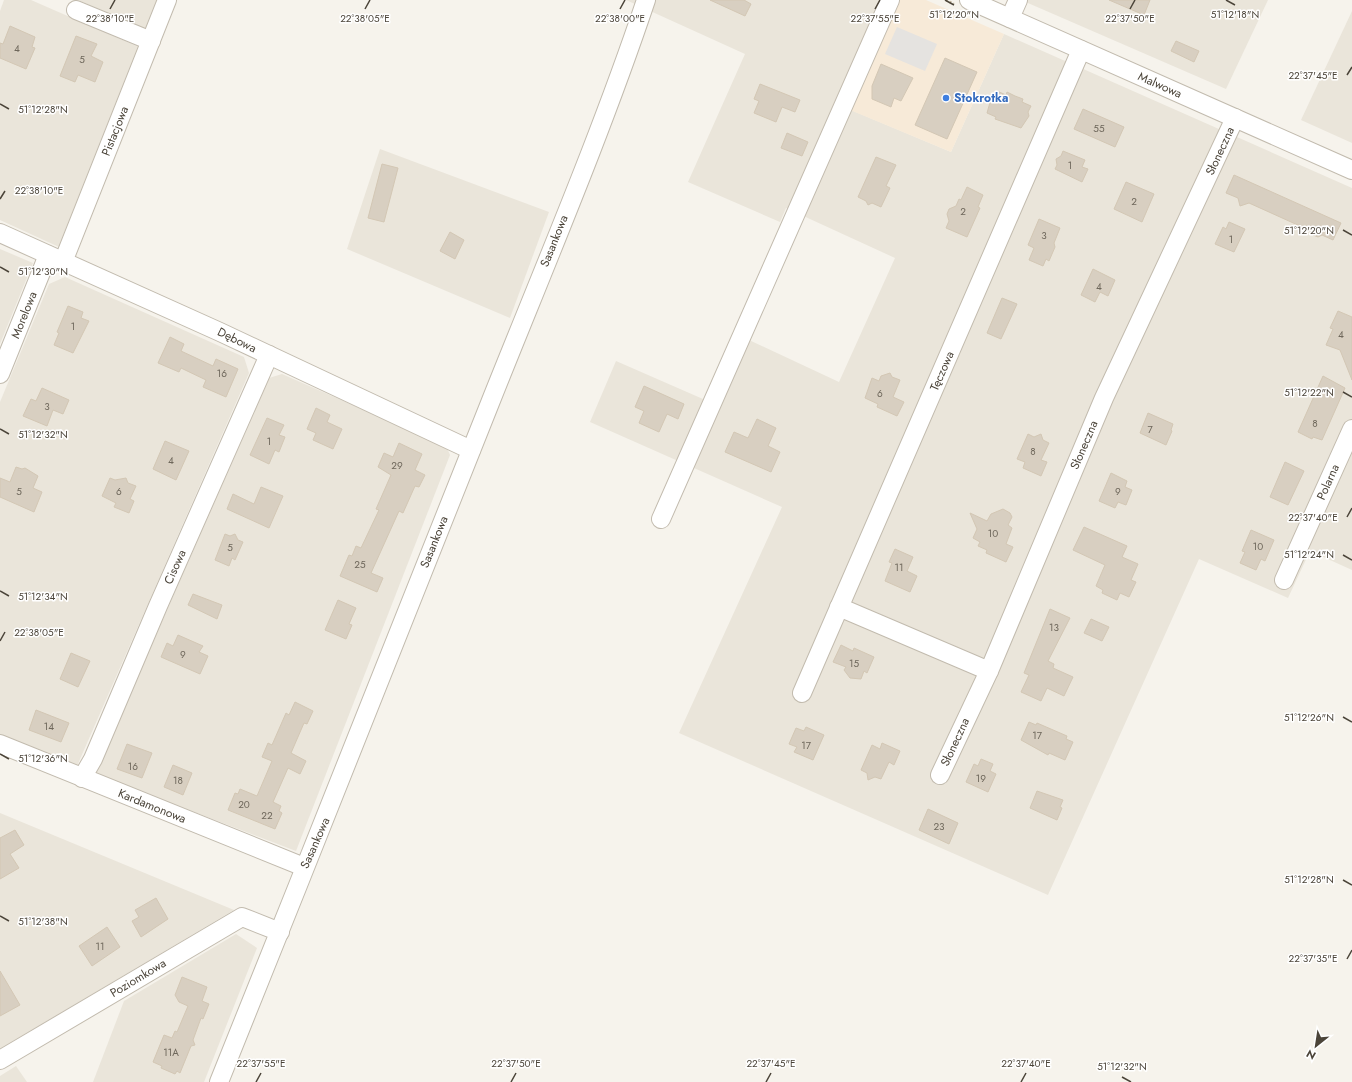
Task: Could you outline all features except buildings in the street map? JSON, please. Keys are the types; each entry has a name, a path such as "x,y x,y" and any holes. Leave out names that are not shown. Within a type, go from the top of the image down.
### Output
{"street":[{"name":"Pistacjowa","path":"56,258 151,41 167,0"},
{"name":"Sasankowa","path":"219,1082 280,932 304,867 339,786 405,614 585,163 646,0"},
{"path":"661,519 890,0"},
{"name":"Malwowa","path":"969,0 1352,170"},
{"path":"1010,18 1018,0"},
{"path":"76,10 151,41"},
{"name":"Tęczowa","path":"802,693 1081,50"},
{"name":"Słoneczna","path":"940,775 989,671 1104,398 1235,118"},
{"name":"Dębowa","path":"0,233 220,332 471,450"},
{"name":"Morelowa","path":"0,374 56,258"},
{"name":"Cisowa","path":"82,778 93,759 158,606 269,356"},
{"name":"Polarna","path":"1284,580 1352,429"},
{"path":"839,607 989,671"},
{"name":"Kardamonowa","path":"0,744 304,867"},
{"name":"Poziomkowa","path":"0,1060 242,917 280,932"}],"shaded area":[{"path":"4,0 31,0 141,48 59,247 0,220 0,11"},
{"path":"78,0 158,0 146,29"},
{"path":"626,0 898,0 851,110 951,152 1004,34 1352,188 1352,570 1310,551 1288,598 1199,559 1048,895 679,733 782,507 590,422 616,361 719,406 749,340 839,382 895,258 786,208 780,222 688,182 745,54"},
{"path":"898,0 926,0 1004,34 951,152 850,110"},
{"path":"1021,0 1268,0 1226,89"},
{"path":"1352,11 1352,143 1301,120"},
{"path":"897,27 937,44 925,71 885,54"},
{"path":"380,149 549,212 510,318 347,249"},
{"path":"0,249 33,263 0,344"},
{"path":"65,277 244,357 249,373 77,766 0,735 0,402 49,284"},
{"path":"282,374 446,446 450,455 296,851 95,774 269,378"},
{"path":"0,813 234,910 0,1049"},
{"path":"236,934 257,948 204,1082 93,1082 124,1001"},
{"path":"16,1066 27,1082 0,1082 0,1076"}],"place":[{"name":"Stokrotka","path":"946,98"}]}
